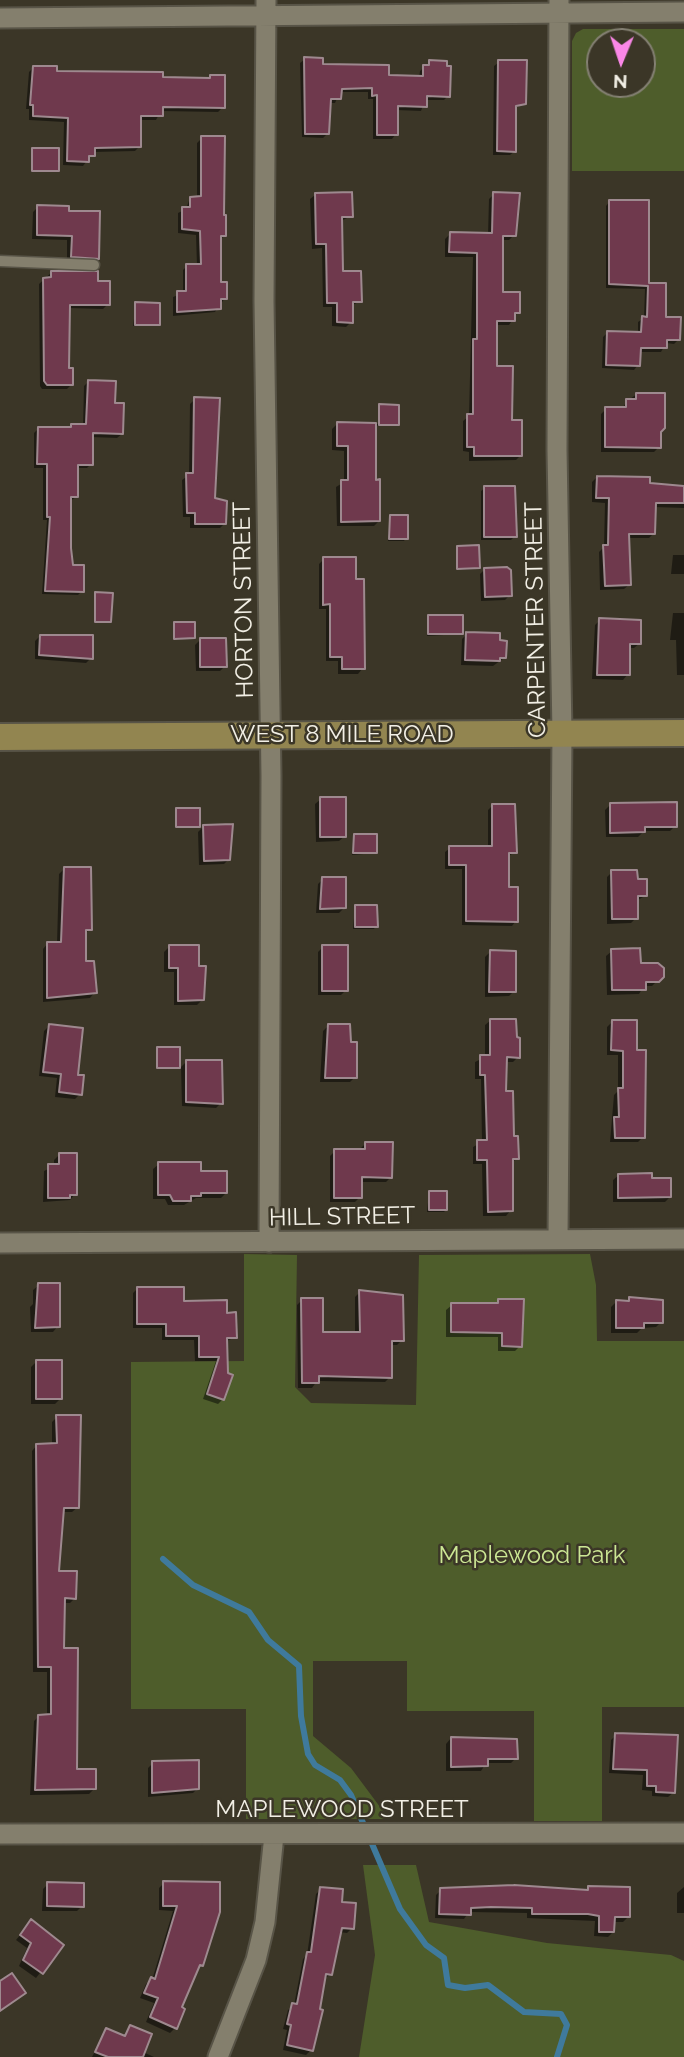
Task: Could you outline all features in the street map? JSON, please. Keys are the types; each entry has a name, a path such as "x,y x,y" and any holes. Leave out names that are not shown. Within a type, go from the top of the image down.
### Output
{"main road":[{"name":"WEST 8 MILE ROAD","path":"0,737 684,733"}],"street":[{"path":"0,18 266,7 559,6 684,12"},
{"name":"CARPENTER STREET","path":"558,1239 562,733 557,450 559,6"},
{"name":"HORTON STREET","path":"266,7 264,301 271,736 269,1242"},
{"name":"HILL STREET","path":"0,1243 684,1239"},
{"name":"MAPLEWOOD STREET","path":"0,1834 684,1833"},
{"path":"218,2057 247,1983 265,1922 274,1835"}],"lane":[{"path":"0,261 94,265"}],"green space":[{"path":"586,29 586,98 656,98 656,29 684,29 684,171 572,171 572,41 576,33"},
{"name":"Maplewood Park","path":"244,1254 297,1255 295,1387 311,1403 416,1405 419,1255 590,1254 596,1285 597,1341 684,1341 684,1707 602,1707 602,1821 534,1821 534,1711 407,1711 407,1661 313,1661 313,1736 351,1768 389,1819 246,1819 246,1709 131,1709 131,1362 244,1361"},
{"path":"363,1865 416,1865 429,1922 547,1943 671,1955 684,1961 684,2057 359,2057 375,1955"}],"building":[{"path":"304,57 323,58 323,64 389,65 389,75 423,76 423,65 429,65 429,60 447,61 447,66 451,66 450,97 427,96 427,107 398,106 398,135 377,135 377,95 372,96 372,88 342,89 341,99 331,99 329,134 305,134"},
{"path":"498,60 527,60 526,104 516,106 516,152 497,151"},
{"path":"33,66 57,66 57,71 163,72 163,77 210,78 210,75 225,75 225,108 163,107 163,116 141,116 141,147 95,148 95,156 89,156 89,162 67,161 68,118 33,116 33,105 30,105"},
{"path":"201,136 225,136 226,236 221,236 221,282 227,282 227,299 221,299 221,309 177,312 177,291 186,291 186,264 201,264 200,231 182,229 182,207 190,207 190,197 201,196"},
{"path":"32,148 59,148 59,171 32,171"},
{"path":"352,192 353,217 342,217 343,271 361,271 362,302 353,302 353,323 337,322 337,303 327,303 326,244 316,244 315,193"},
{"path":"493,192 520,193 516,236 503,236 503,292 520,292 520,313 515,313 515,321 497,321 497,366 513,366 512,420 522,420 522,456 474,456 474,447 467,447 467,414 473,414 473,339 477,339 477,253 449,252 450,232 492,233"},
{"path":"609,200 649,200 649,283 666,283 666,317 681,317 680,340 667,340 667,348 641,348 640,366 606,365 607,331 641,332 642,316 647,317 648,286 609,284"},
{"path":"37,205 69,206 69,211 100,211 99,259 71,257 72,236 37,235"},
{"path":"51,271 98,271 98,281 110,281 110,305 70,305 69,368 73,368 73,385 47,385 44,381 43,278 51,277"},
{"path":"135,302 160,303 160,325 135,325"},
{"path":"88,380 116,381 115,403 124,403 123,434 93,433 93,465 78,465 78,497 71,497 71,548 73,565 84,565 84,592 45,591 50,517 47,517 47,464 37,464 38,427 86,424"},
{"path":"636,393 665,393 665,428 661,432 661,448 605,447 605,407 626,407 626,399 636,399"},
{"path":"194,397 220,398 215,498 227,501 226,524 195,524 195,513 187,513 186,473 193,473"},
{"path":"379,404 399,405 399,425 379,425"},
{"path":"337,422 376,423 376,480 380,479 380,521 341,522 341,480 348,480 348,446 337,446"},
{"path":"597,476 650,477 650,483 684,486 684,503 656,503 655,534 629,534 631,585 605,586 603,545 608,545 609,498 596,498"},
{"path":"484,486 515,486 517,537 484,537"},
{"path":"390,515 408,515 408,539 389,539"},
{"path":"479,545 480,568 457,569 457,546"},
{"path":"323,557 356,557 356,579 364,579 365,669 342,669 342,657 330,657 330,604 323,605"},
{"path":"507,567 511,570 512,596 485,597 484,568"},
{"path":"95,592 113,593 111,622 95,622"},
{"path":"428,615 463,615 463,634 428,634"},
{"path":"599,618 641,620 641,644 630,644 630,675 597,675"},
{"path":"174,622 195,622 195,638 174,639"},
{"path":"466,632 500,633 500,640 507,641 506,658 500,658 500,661 465,660"},
{"path":"40,635 93,635 93,659 39,655"},
{"path":"200,638 226,638 227,667 200,667"},
{"path":"320,797 346,797 346,837 320,837"},
{"path":"677,802 677,827 645,827 645,832 610,833 610,803"},
{"path":"492,804 515,804 517,853 509,853 509,887 518,887 518,922 466,921 466,865 449,865 449,846 492,846"},
{"path":"176,808 200,808 200,827 176,827"},
{"path":"233,824 230,860 204,861 203,825"},
{"path":"354,834 377,834 377,853 353,853"},
{"path":"64,867 91,867 92,930 86,930 86,961 94,961 97,993 47,998 47,942 61,942"},
{"path":"611,870 637,870 638,879 647,879 647,896 638,896 638,919 612,919"},
{"path":"322,877 346,877 346,908 320,909"},
{"path":"355,905 377,905 378,927 355,927"},
{"path":"169,945 199,945 199,966 206,966 204,1000 178,1001 178,968 169,968"},
{"path":"322,945 348,945 348,991 322,991"},
{"path":"640,948 641,963 658,963 664,968 664,977 659,982 646,982 646,990 612,990 611,949"},
{"path":"490,950 516,951 516,992 489,992"},
{"path":"490,1019 516,1019 517,1037 520,1038 520,1058 507,1057 506,1091 513,1091 514,1136 518,1136 519,1159 513,1159 513,1211 488,1212 487,1160 477,1160 477,1140 487,1140 485,1075 480,1075 480,1055 490,1055"},
{"path":"612,1020 637,1020 637,1050 646,1050 645,1138 615,1138 614,1117 619,1117 618,1088 623,1088 623,1051 611,1050"},
{"path":"49,1024 83,1028 78,1075 84,1075 82,1095 59,1092 61,1074 43,1072"},
{"path":"328,1024 350,1024 351,1042 357,1042 357,1078 325,1078"},
{"path":"157,1047 180,1047 180,1068 157,1068"},
{"path":"186,1060 222,1060 223,1104 186,1102"},
{"path":"365,1142 393,1142 392,1178 362,1177 362,1198 334,1198 334,1149 365,1149"},
{"path":"59,1153 77,1153 77,1195 70,1195 70,1198 48,1198 48,1164 59,1164"},
{"path":"158,1162 201,1162 201,1171 227,1171 227,1193 201,1193 201,1196 191,1196 191,1201 173,1201 170,1195 158,1195"},
{"path":"652,1173 652,1178 671,1178 671,1197 618,1198 618,1174"},
{"path":"429,1191 447,1191 447,1210 429,1210"},
{"path":"38,1283 60,1283 60,1327 35,1328"},
{"path":"137,1287 184,1287 184,1301 227,1300 227,1313 236,1312 237,1338 227,1338 228,1373 233,1375 224,1400 207,1394 219,1357 199,1357 199,1336 166,1336 166,1324 137,1324"},
{"path":"359,1290 403,1295 404,1341 392,1341 392,1378 319,1376 319,1383 302,1383 301,1298 323,1298 323,1332 360,1332"},
{"path":"629,1297 663,1300 663,1323 644,1323 644,1328 616,1328 616,1300 629,1301"},
{"path":"498,1299 524,1299 522,1347 502,1346 502,1333 451,1332 451,1303 498,1303"},
{"path":"36,1360 62,1360 62,1399 36,1399"},
{"path":"56,1415 81,1415 79,1508 64,1508 59,1571 77,1571 76,1599 65,1598 64,1648 78,1648 77,1769 96,1769 96,1789 35,1790 38,1715 51,1714 51,1667 38,1667 36,1444 57,1443"},
{"path":"615,1733 678,1735 675,1793 656,1792 656,1786 647,1786 647,1770 613,1769"},
{"path":"451,1737 517,1739 518,1759 488,1759 488,1766 451,1767"},
{"path":"199,1760 199,1789 152,1793 152,1761"},
{"path":"163,1881 220,1882 220,1912 203,1966 200,1965 182,2007 185,2009 177,2029 150,2017 158,1998 144,1993 151,1977 155,1979 177,1906 163,1906"},
{"path":"47,1882 84,1883 84,1907 47,1906"},
{"path":"514,1885 588,1890 588,1886 630,1887 630,1917 615,1917 614,1932 599,1932 599,1916 588,1914 532,1914 532,1908 491,1907 471,1908 471,1915 439,1914 440,1888"},
{"path":"320,1887 343,1889 342,1902 356,1903 354,1929 342,1928 332,1975 326,1974 320,2009 323,2010 313,2051 287,2045 291,2025 287,2024 292,2003 297,2004 307,1952 311,1952"},
{"path":"31,1919 64,1945 43,1974 23,1960 31,1943 20,1935"},
{"path":"12,1973 26,1993 0,2011 0,1981"},
{"path":"130,2025 152,2034 143,2057 108,2057 95,2052 106,2028 125,2036"}],"waterway":[{"path":"163,1559 193,1585 249,1612 268,1640 299,1666 301,1716 308,1754 315,1765 340,1780 351,1795 400,1909 426,1945 444,1958 448,1985 465,1988 488,1985 524,2012 561,2014 567,2025 557,2057"}]}
